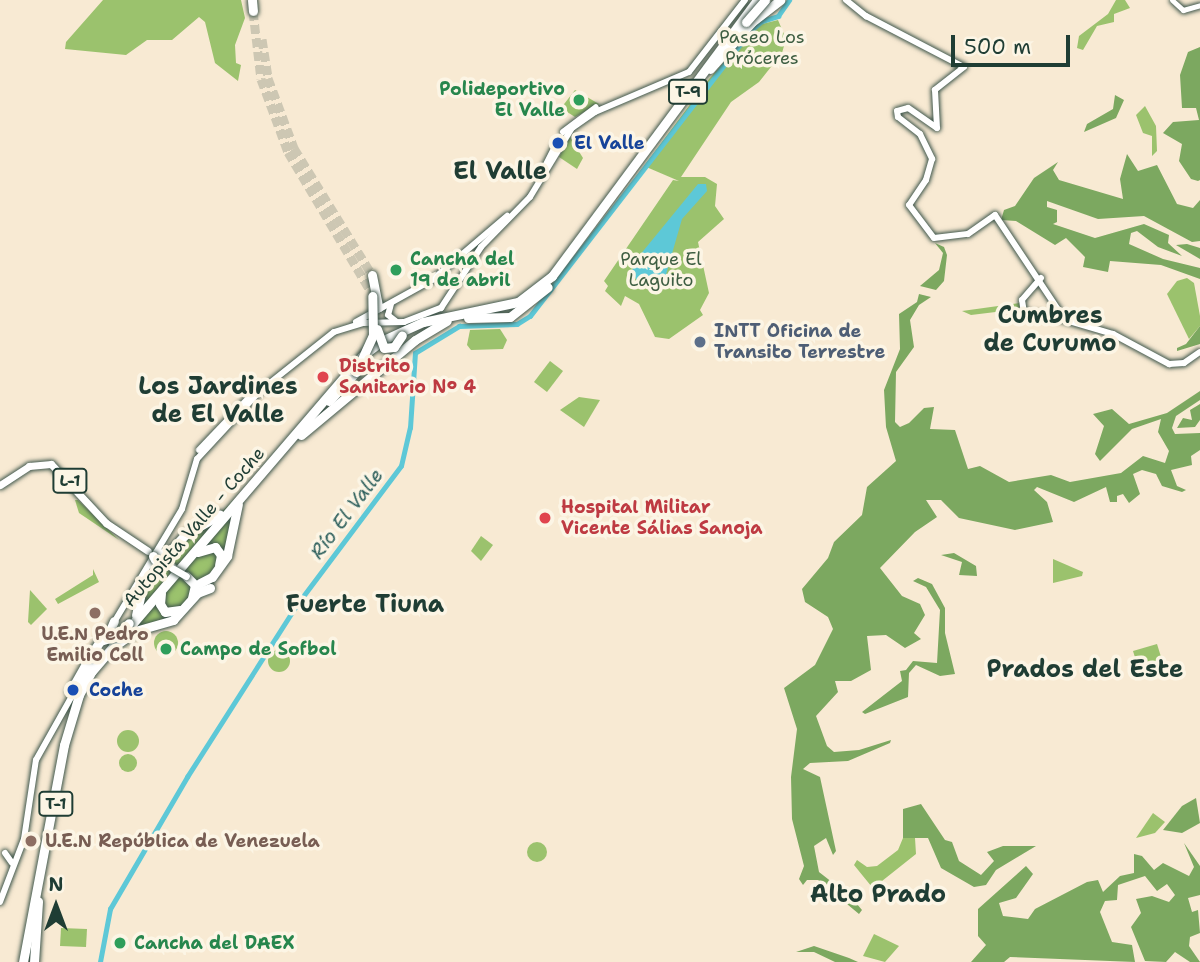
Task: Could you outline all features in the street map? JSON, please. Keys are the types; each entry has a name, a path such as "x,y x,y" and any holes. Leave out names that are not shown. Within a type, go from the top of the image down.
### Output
{"highway":[{"path":"255,0 256,11"},
{"name":"Autopista Valle - Coche","path":"294,439 302,426 376,345 402,330 518,302 546,282 756,0"},
{"path":"764,0 770,8 779,0"},
{"name":"Autopista Valle - Coche","path":"119,639 240,498 294,439 321,416 444,319 520,304 557,275 764,0"},
{"path":"710,69 752,22 779,0"},
{"path":"503,304 534,287 571,250"},
{"path":"302,426 359,371 373,335 372,275"},
{"name":"T-9","path":"444,319 510,317 530,305 557,275"},
{"path":"373,294 377,339 384,348 394,347 402,335 444,319"},
{"path":"321,416 359,371 377,328"},
{"path":"88,659 100,642 116,636 132,621 144,585 156,569 151,554 170,551 186,534 216,518 240,498"},
{"path":"104,645 135,631 173,620 197,593 208,585 230,551 230,528 240,498"},
{"name":"Autopista Valle - Coche","path":"35,901 77,707 96,670 132,621 198,552 240,498"},
{"path":"187,559 198,543 192,535 171,556 172,567 161,567 146,589 153,594 162,589 162,610 179,611 195,591 187,575"},
{"path":"187,575 205,579 220,562 215,547 198,552"},
{"path":"111,624 109,639 119,639"},
{"path":"104,645 111,624"},
{"name":"T-1","path":"25,962 71,719 85,682 104,645"},
{"path":"18,962 35,901"},
{"path":"34,962 35,901"}],"main road":[{"path":"158,543 183,506 197,459 287,366 334,332 363,323 404,322 441,308 481,247 530,197 572,128 595,112 684,75 743,0"},
{"path":"432,280 518,206 571,122 594,108 685,71 743,0"},
{"path":"846,0 876,22 964,67 935,90 937,128 908,108 898,111 898,117 920,134 932,159 926,180 909,205 934,238 968,234 994,214 1038,274 1055,306 1066,319"},
{"path":"0,892 17,850 32,762 88,659 178,508 194,457 239,407 315,338 392,303 471,262"},
{"path":"1038,274 1022,300 1024,313 1066,319 1119,337 1169,364 1184,363 1199,352"},
{"path":"1033,286 1040,284 1047,291"},
{"path":"392,303 387,311 390,318 404,322"},
{"path":"1049,315 1055,306"},
{"path":"1078,331 1086,326"},
{"name":"L-1","path":"0,486 29,466 51,464 101,518 151,554 187,575"},
{"path":"0,902 24,839 36,760 104,645"},
{"path":"5,853 12,863"}],"street":[{"path":"1172,0 1185,11 1200,5"}],"green space":[{"path":"103,0 241,0 245,18 235,45 236,63 241,65 238,81 215,63 205,22 199,17 172,40 147,40 126,55 65,49 66,42"},
{"path":"1116,0 1125,0 1130,8 1114,14 1114,22 1097,26 1083,50 1077,48 1079,36 1108,14"},
{"name":"Parque El Laguito","path":"778,20 786,39 782,53 759,82 731,102 681,177 705,177 717,184 715,206 724,219 698,242 709,293 700,310 703,315 669,339 655,337 639,304 625,296 621,306 605,291 608,286 604,281 673,180 679,181 644,166 709,79 758,25"},
{"path":"1200,47 1200,180 1198,181 1191,179 1179,161 1182,144 1163,133 1173,122 1199,120 1196,108 1182,108 1180,75 1188,52"},
{"name":"Polideportivo El Valle","path":"575,90 599,104 575,117 561,108"},
{"path":"1115,95 1124,100 1116,118 1084,132 1087,124 1113,109"},
{"path":"1145,106 1156,126 1157,151 1152,156 1152,136 1143,133 1136,115"},
{"path":"570,137 583,158 577,169 559,157"},
{"path":"1127,154 1138,171 1157,165 1177,204 1193,208 1200,200 1200,241 1192,242 1144,216 1098,219 1047,201 1047,207 1057,210 1057,222 1053,224 1095,238 1144,224 1169,235 1168,243 1182,256 1158,247 1137,231 1131,233 1129,244 1163,259 1200,268 1200,279 1161,265 1110,261 1108,272 1083,267 1085,257 1066,238 1055,245 1016,221 1001,220 1004,210 1015,206 1034,178 1058,162 1053,170 1059,180 1123,199 1120,179"},
{"path":"935,243 944,247 947,255 944,281 936,290 920,286 939,270 943,253"},
{"path":"1187,244 1200,248 1200,259 1176,245"},
{"path":"1187,278 1194,283 1200,316 1200,326 1189,339 1167,294 1177,281"},
{"path":"919,294 931,297 919,305 910,320 914,347 896,372 895,422 900,427 909,423 924,408 934,407 930,429 955,430 968,469 980,466 1009,482 1051,475 1070,482 1121,473 1143,456 1165,463 1169,451 1158,432 1161,419 1132,429 1100,461 1095,454 1104,426 1093,414 1112,409 1129,424 1167,413 1200,391 1200,400 1176,416 1172,428 1175,434 1200,433 1200,450 1191,456 1192,465 1171,470 1177,486 1186,490 1182,492 1162,486 1156,474 1142,470 1133,474 1140,494 1129,503 1123,494 1117,496 1117,502 1110,502 1106,487 1074,502 1037,487 1034,490 1047,502 1053,522 1015,530 959,518 941,500 926,500 937,517 915,532 880,568 902,596 920,604 925,615 914,633 921,639 905,648 886,635 867,636 871,670 851,681 835,681 838,692 816,716 827,746 834,752 859,750 891,740 890,743 848,761 810,763 803,769 820,777 836,851 833,855 826,838 814,846 819,872 851,897 862,910 859,914 818,880 807,880 803,885 799,879 804,866 792,819 791,777 797,729 784,688 815,665 833,629 828,617 805,602 802,589 828,558 834,542 862,515 867,487 896,461 886,427 884,390 900,349 899,314 917,302"},
{"path":"1020,303 1019,309 971,315 962,311"},
{"path":"1200,326 1200,344 1177,351 1177,348 1186,344"},
{"path":"500,329 507,340 503,349 471,350 467,345 470,330"},
{"path":"550,361 563,371 547,392 534,382"},
{"path":"579,397 600,400 584,427 560,410"},
{"path":"1200,404 1200,420 1195,427 1177,428 1183,418 1192,420 1190,410"},
{"path":"234,499 137,615 156,562 216,518"},
{"path":"75,500 78,500 119,540 79,513"},
{"path":"238,503 230,547 210,586 177,617 135,631 136,622"},
{"path":"481,536 493,545 481,561 471,551"},
{"path":"954,553 976,566 977,576 959,575 962,562 941,555"},
{"path":"1053,559 1083,572 1082,576 1053,583"},
{"path":"93,569 99,582 58,604 55,599 93,575"},
{"path":"918,578 932,584 945,608 945,633 955,674 940,676 916,665 909,673 908,697 865,714 862,712 902,681 900,671 906,670 913,661 937,663 940,610 926,587 913,581"},
{"path":"30,590 47,609 31,625 28,622"},
{"name":"Campo de Sofbol","path":"166,631 174,635 178,643 174,651 166,655 158,651 154,643 158,635"},
{"path":"1157,644 1162,660 1138,667 1133,651"},
{"path":"279,650 287,653 290,661 287,669 279,672 271,669 268,661 271,653"},
{"path":"128,730 136,733 139,741 136,749 128,752 120,749 117,741 120,733"},
{"path":"124,754 132,754 137,763 135,770 124,772 119,767 119,759"},
{"path":"1196,798 1200,823 1182,833 1163,830 1182,806"},
{"path":"921,804 945,840 952,842 959,861 981,875 994,861 987,852 1003,846 1036,846 996,870 986,885 974,887 941,868 928,838 903,838 903,809"},
{"path":"1153,813 1165,822 1155,833 1136,838"},
{"path":"903,838 915,838 916,854 882,881 876,892 854,865 857,860 867,867 877,866 898,850"},
{"path":"537,842 544,845 547,852 544,859 537,862 530,859 527,852 530,845"},
{"path":"1184,843 1200,866 1200,895 1188,898 1192,912 1198,910 1200,933 1190,937 1189,946 1200,962 1190,962 1175,952 1166,962 1145,961 1131,927 1141,913 1136,899 1152,896 1169,902 1175,895 1167,884 1157,891 1145,876 1118,885 1117,900 1105,901 1100,912 1112,942 1132,945 1135,962 1010,957 1004,962 971,962 986,945 978,936 978,909 1026,866 1033,874 1016,898 999,903 1003,916 1028,919 1035,909 1087,882 1098,880 1103,892 1120,876 1134,873 1134,854 1142,856 1154,870 1163,863 1189,876 1194,867"},
{"path":"61,928 87,929 86,947 60,946"},
{"name":"Cancha del DAEX","path":"120,934 126,937 129,943 126,949 120,952 114,949 111,943 114,937"},
{"path":"874,934 899,946 885,962 863,956"},
{"path":"814,946 858,962 835,962 814,952 796,952"}],"water":[{"path":"698,184 706,184 707,191 682,219 665,278 656,287 639,285 632,271 635,261"}],"waterway":[{"name":"Río El Valle","path":"100,962 110,909 187,777 298,603 401,466 410,428 415,353 459,326 517,324 530,316 750,31 762,21 778,16 789,0"}],"tunnel":[{"path":"253,11 261,79 288,152 370,290"},
{"path":"262,39 268,78 294,148 372,275"}],"place":[{"name":"Polideportivo El Valle","path":"579,100"},
{"name":"El Valle","path":"558,143"},
{"name":"Cancha del 19 de abril","path":"396,270"},
{"name":"INTT Oficina de Transito Terrestre","path":"700,342"},
{"name":"Distrito Sanitario N° 4","path":"323,377"},
{"name":"Hospital Militar Vicente Sálias Sanoja","path":"545,518"},
{"name":"U.E.N Pedro Emilio Coll","path":"95,613"},
{"name":"Campo de Sofbol","path":"166,649"},
{"name":"Coche","path":"73,690"},
{"name":"U.E.N República de Venezuela","path":"31,841"},
{"name":"Cancha del DAEX","path":"120,943"}],"district":[{"name":"El Valle","path":"500,172"},
{"name":"Cumbres de Curumo","path":"1050,330"},
{"name":"Los Jardines de El Valle","path":"218,401"},
{"name":"Fuerte Tiuna","path":"365,605"},
{"name":"Prados del Este","path":"1085,670"},
{"name":"Alto Prado","path":"878,895"}],"park label":[{"name":"Paseo Los Próceres","path":"762,48"}]}
